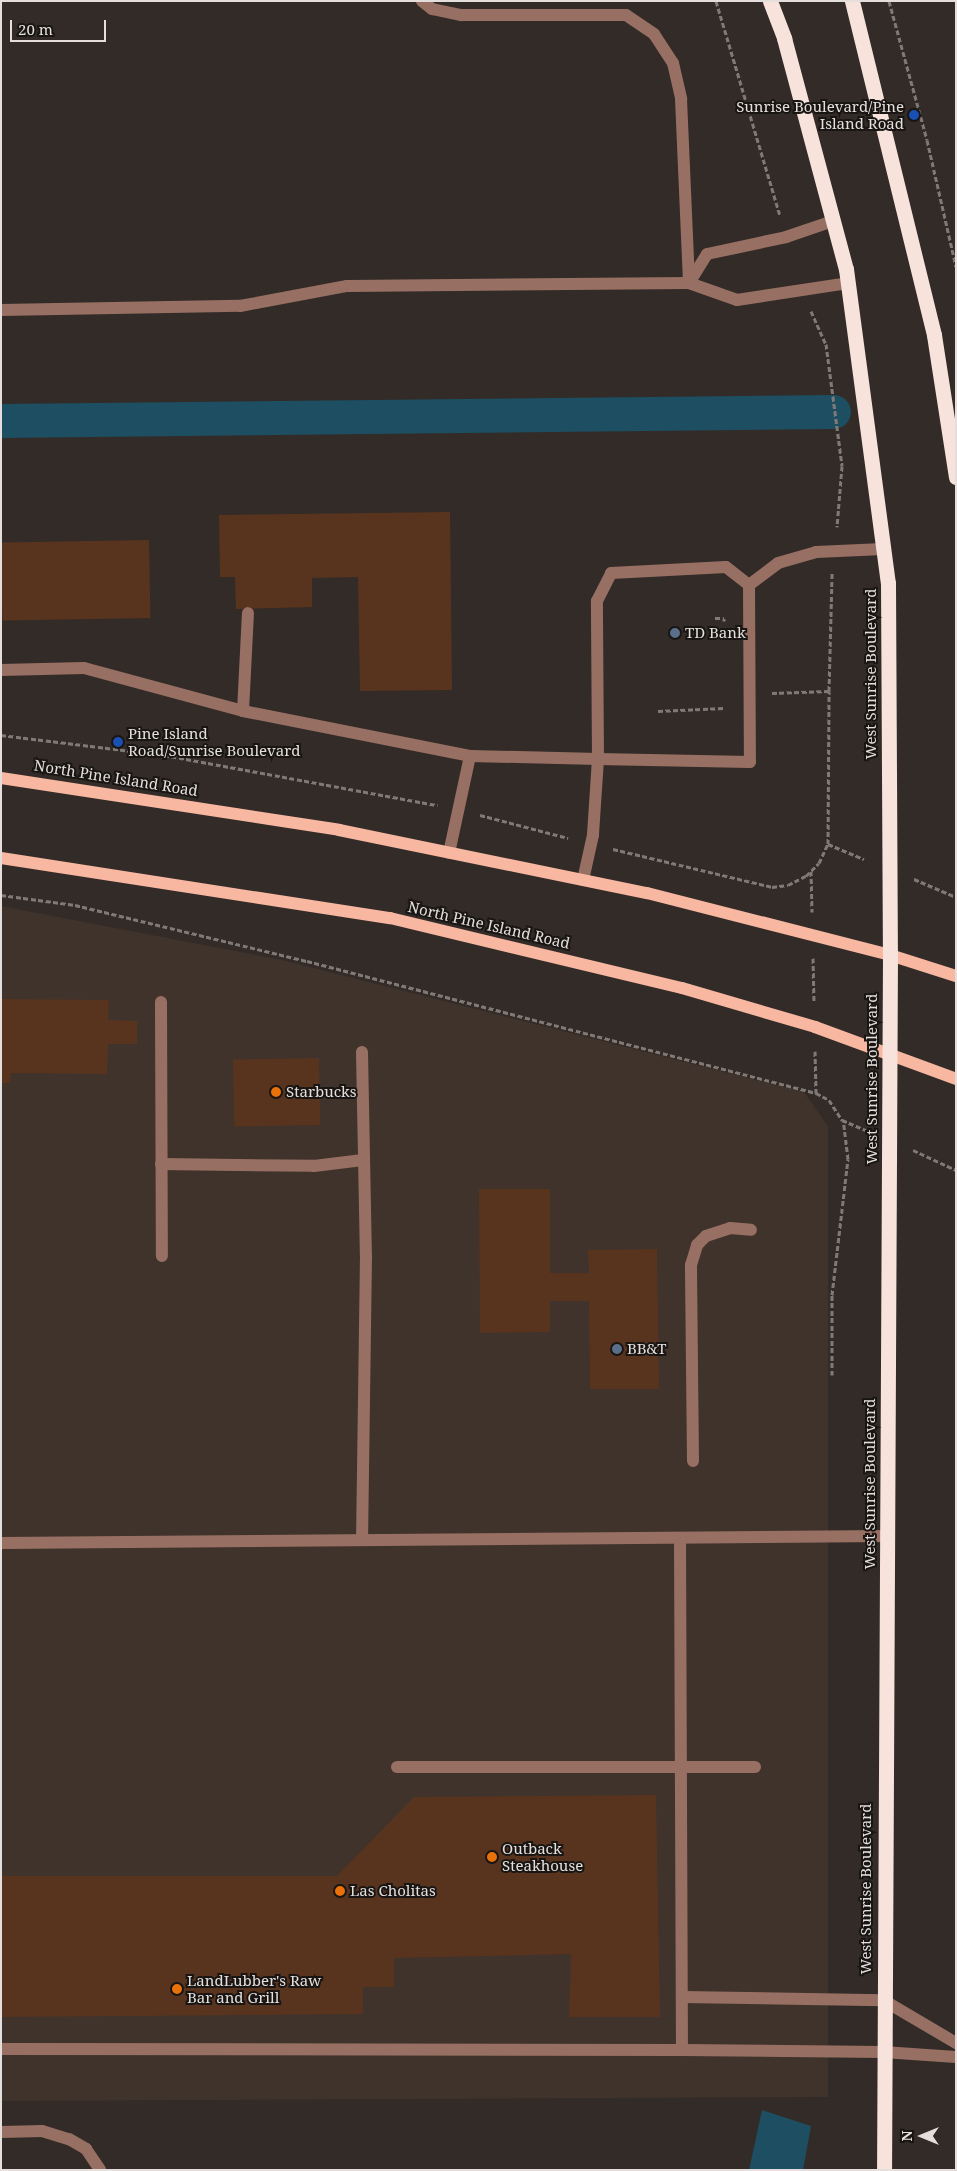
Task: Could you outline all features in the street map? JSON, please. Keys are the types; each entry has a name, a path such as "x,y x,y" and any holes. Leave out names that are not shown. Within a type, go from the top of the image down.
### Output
{"highway":[{"name":"West Sunrise Boulevard","path":"770,1 784,38 848,283 888,583 890,956 888,1536 883,2000 884,2170"},
{"path":"852,1 934,335 956,477"}],"main road":[{"name":"North Pine Island Road","path":"1,778 329,828 583,880 754,919 956,976"},
{"name":"North Pine Island Road","path":"1,858 390,918 682,988 815,1027 956,1079"}],"street":[{"path":"422,1 432,9 460,15 626,15 654,34 673,63 681,99 689,283"},
{"path":"689,283 707,254 786,238 833,220"},
{"path":"1,310 240,306 347,286 689,283 737,300 797,293 848,283"},
{"path":"749,585 778,563 816,552 883,549"},
{"path":"583,880 591,844 598,759 597,601 611,573 726,567 749,585"},
{"path":"1,670 84,668 243,712 470,756 750,762 749,585"},
{"path":"243,712 248,613"},
{"path":"449,853 470,756"},
{"path":"161,1002 162,1256"},
{"path":"362,1052 366,1256 362,1540"},
{"path":"161,1164 314,1166 364,1160"},
{"path":"693,1461 691,1265 697,1245 706,1236 730,1228 751,1230"},
{"path":"1,1543 362,1540 494,1536 680,1538 888,1536"},
{"path":"680,1538 682,2050"},
{"path":"397,1767 754,1767"},
{"path":"682,1997 883,2000 956,2043"},
{"path":"1,2049 682,2050 883,2052 956,2057"},
{"path":"1,2132 42,2132 69,2139 86,2149 100,2170"}],"path":[{"path":"716,1 786,238"},
{"path":"889,1 927,140 956,267"},
{"path":"1,735 164,755 339,785 459,809 591,844 772,887 788,885 806,876 819,863 828,844 829,691 833,552 842,466 826,344 815,316 797,293"},
{"path":"715,618 724,618"},
{"path":"658,711 724,710 724,694 829,691"},
{"path":"1,895 75,905 307,961 816,1093"},
{"path":"832,1375 832,1295 848,1159 842,1120"}],"shaded area":[{"path":"1,906 282,960 804,1092 828,1126 828,2097 1,2101"}],"water":[{"path":"762,2110 811,2126 803,2170 749,2170"}],"building":[{"path":"450,512 452,690 360,691 358,577 312,578 312,607 236,609 235,577 220,577 219,515"},
{"path":"149,540 150,618 2,621 1,543"},
{"path":"1,999 109,1000 108,1020 137,1021 137,1044 108,1044 107,1074 11,1073 10,1083 1,1083"},
{"name":"Starbucks","path":"319,1058 320,1125 234,1126 233,1060"},
{"path":"479,1189 550,1189 550,1273 589,1273 588,1250 657,1249 659,1389 590,1389 589,1301 550,1301 550,1332 480,1333"},
{"path":"656,1795 660,2017 569,2017 571,1954 394,1958 394,1987 363,1987 363,2014 1,2017 1,1876 337,1876 414,1797"}],"waterway":[{"path":"1,421 834,412"}],"place":[{"name":"Sunrise Boulevard/Pine Island Road","path":"914,115"},
{"name":"TD Bank","path":"675,633"},
{"name":"Pine Island Road/Sunrise Boulevard","path":"118,742"},
{"name":"Starbucks","path":"276,1092"},
{"name":"BB&T","path":"617,1349"},
{"name":"Outback Steakhouse","path":"492,1857"},
{"name":"Las Cholitas","path":"340,1891"},
{"name":"LandLubber's Raw Bar and Grill","path":"177,1989"}]}
